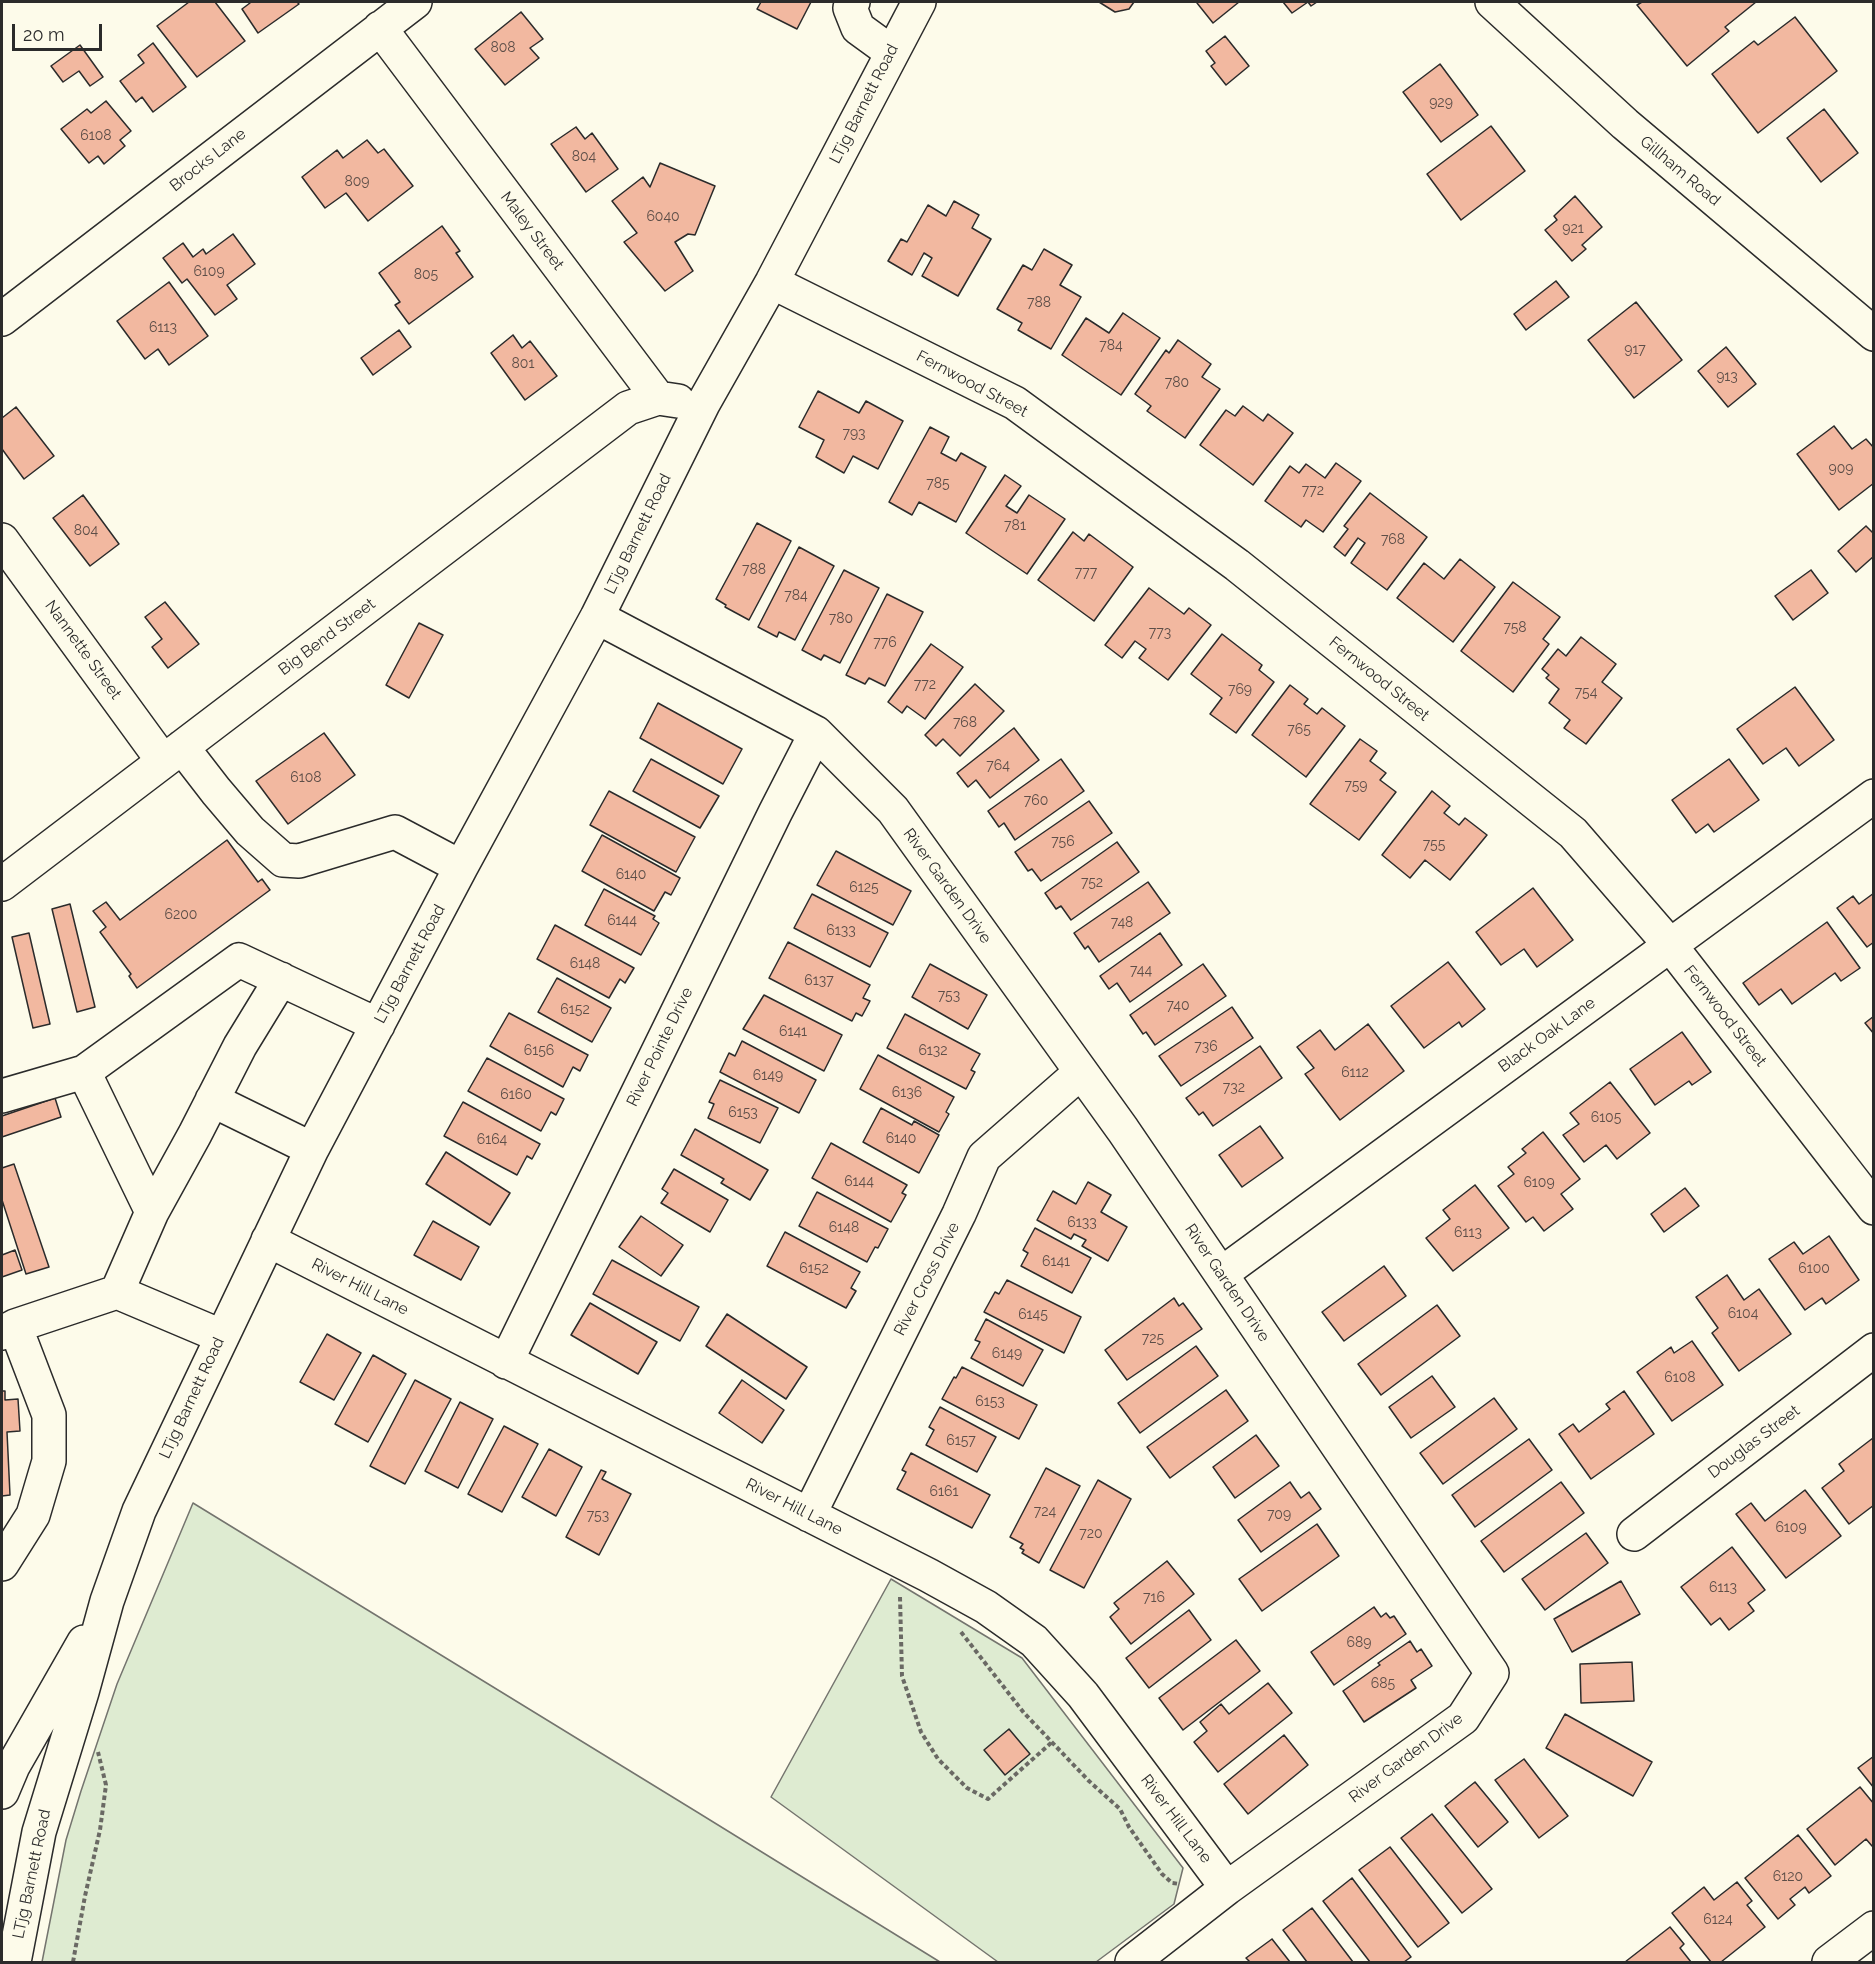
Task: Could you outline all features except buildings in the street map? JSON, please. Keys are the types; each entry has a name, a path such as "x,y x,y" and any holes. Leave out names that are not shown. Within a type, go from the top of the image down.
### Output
{"street":[{"name":"Brocks Lane","path":"2,319 415,2"},
{"path":"853,2 850,8 858,28 891,52"},
{"name":"Gillham Road","path":"1492,2 1625,124 1874,334"},
{"name":"LTjg Barnett Road","path":"14,1962 39,1832 107,1601 139,1511 312,1149 597,616 703,404 772,282 917,4"},
{"name":"Maley Street","path":"380,28 658,398"},
{"name":"Fernwood Street","path":"772,282 1015,403 1237,565 1574,833 1670,945 1874,1208"},
{"path":"658,398 703,404"},
{"name":"Big Bend Street","path":"2,884 628,408 658,398"},
{"name":"Nannette Street","path":"2,540 172,754 216,791 250,831 283,860 299,861 395,832 461,867"},
{"name":"River Garden Drive","path":"597,616 816,733 893,810 1081,1072 1492,1673 1463,1718 1219,1877 1132,1962"},
{"name":"River Pointe Drive","path":"506,1362 816,733"},
{"name":"Black Oak Lane","path":"1221,1274 1874,796"},
{"path":"2,1096 84,1072 239,960 378,1025"},
{"path":"117,1292 152,1212 240,1046 281,979"},
{"path":"84,1072 152,1212"},
{"name":"River Cross Drive","path":"809,1515 960,1214 984,1157 1081,1072"},
{"path":"212,1100 312,1149"},
{"name":"River Hill Lane","path":"268,1240 976,1602 1034,1641 1083,1695 1219,1877"},
{"path":"2,1564 33,1515 49,1461 49,1415 8,1330 117,1292 221,1336"},
{"name":"Douglas Street","path":"1634,1534 1874,1350"},
{"path":"2,1792 13,1766 107,1601"},
{"path":"1829,1962 1874,1928"}],"path":[{"path":"910,1598 900,1593 903,1676 921,1732 938,1759 967,1788 988,1799 1052,1742"},
{"path":"954,1622 1010,1698 1120,1809 1129,1827 1162,1874 1172,1883 1183,1885 1219,1877"},
{"path":"73,1962 100,1830 106,1785 95,1743"}],"green space":[{"path":"193,1503 940,1962 42,1962 66,1840 81,1791 117,1684"},
{"path":"891,1579 1022,1658 1183,1868 1174,1904 1096,1962 998,1962 771,1797"}]}
